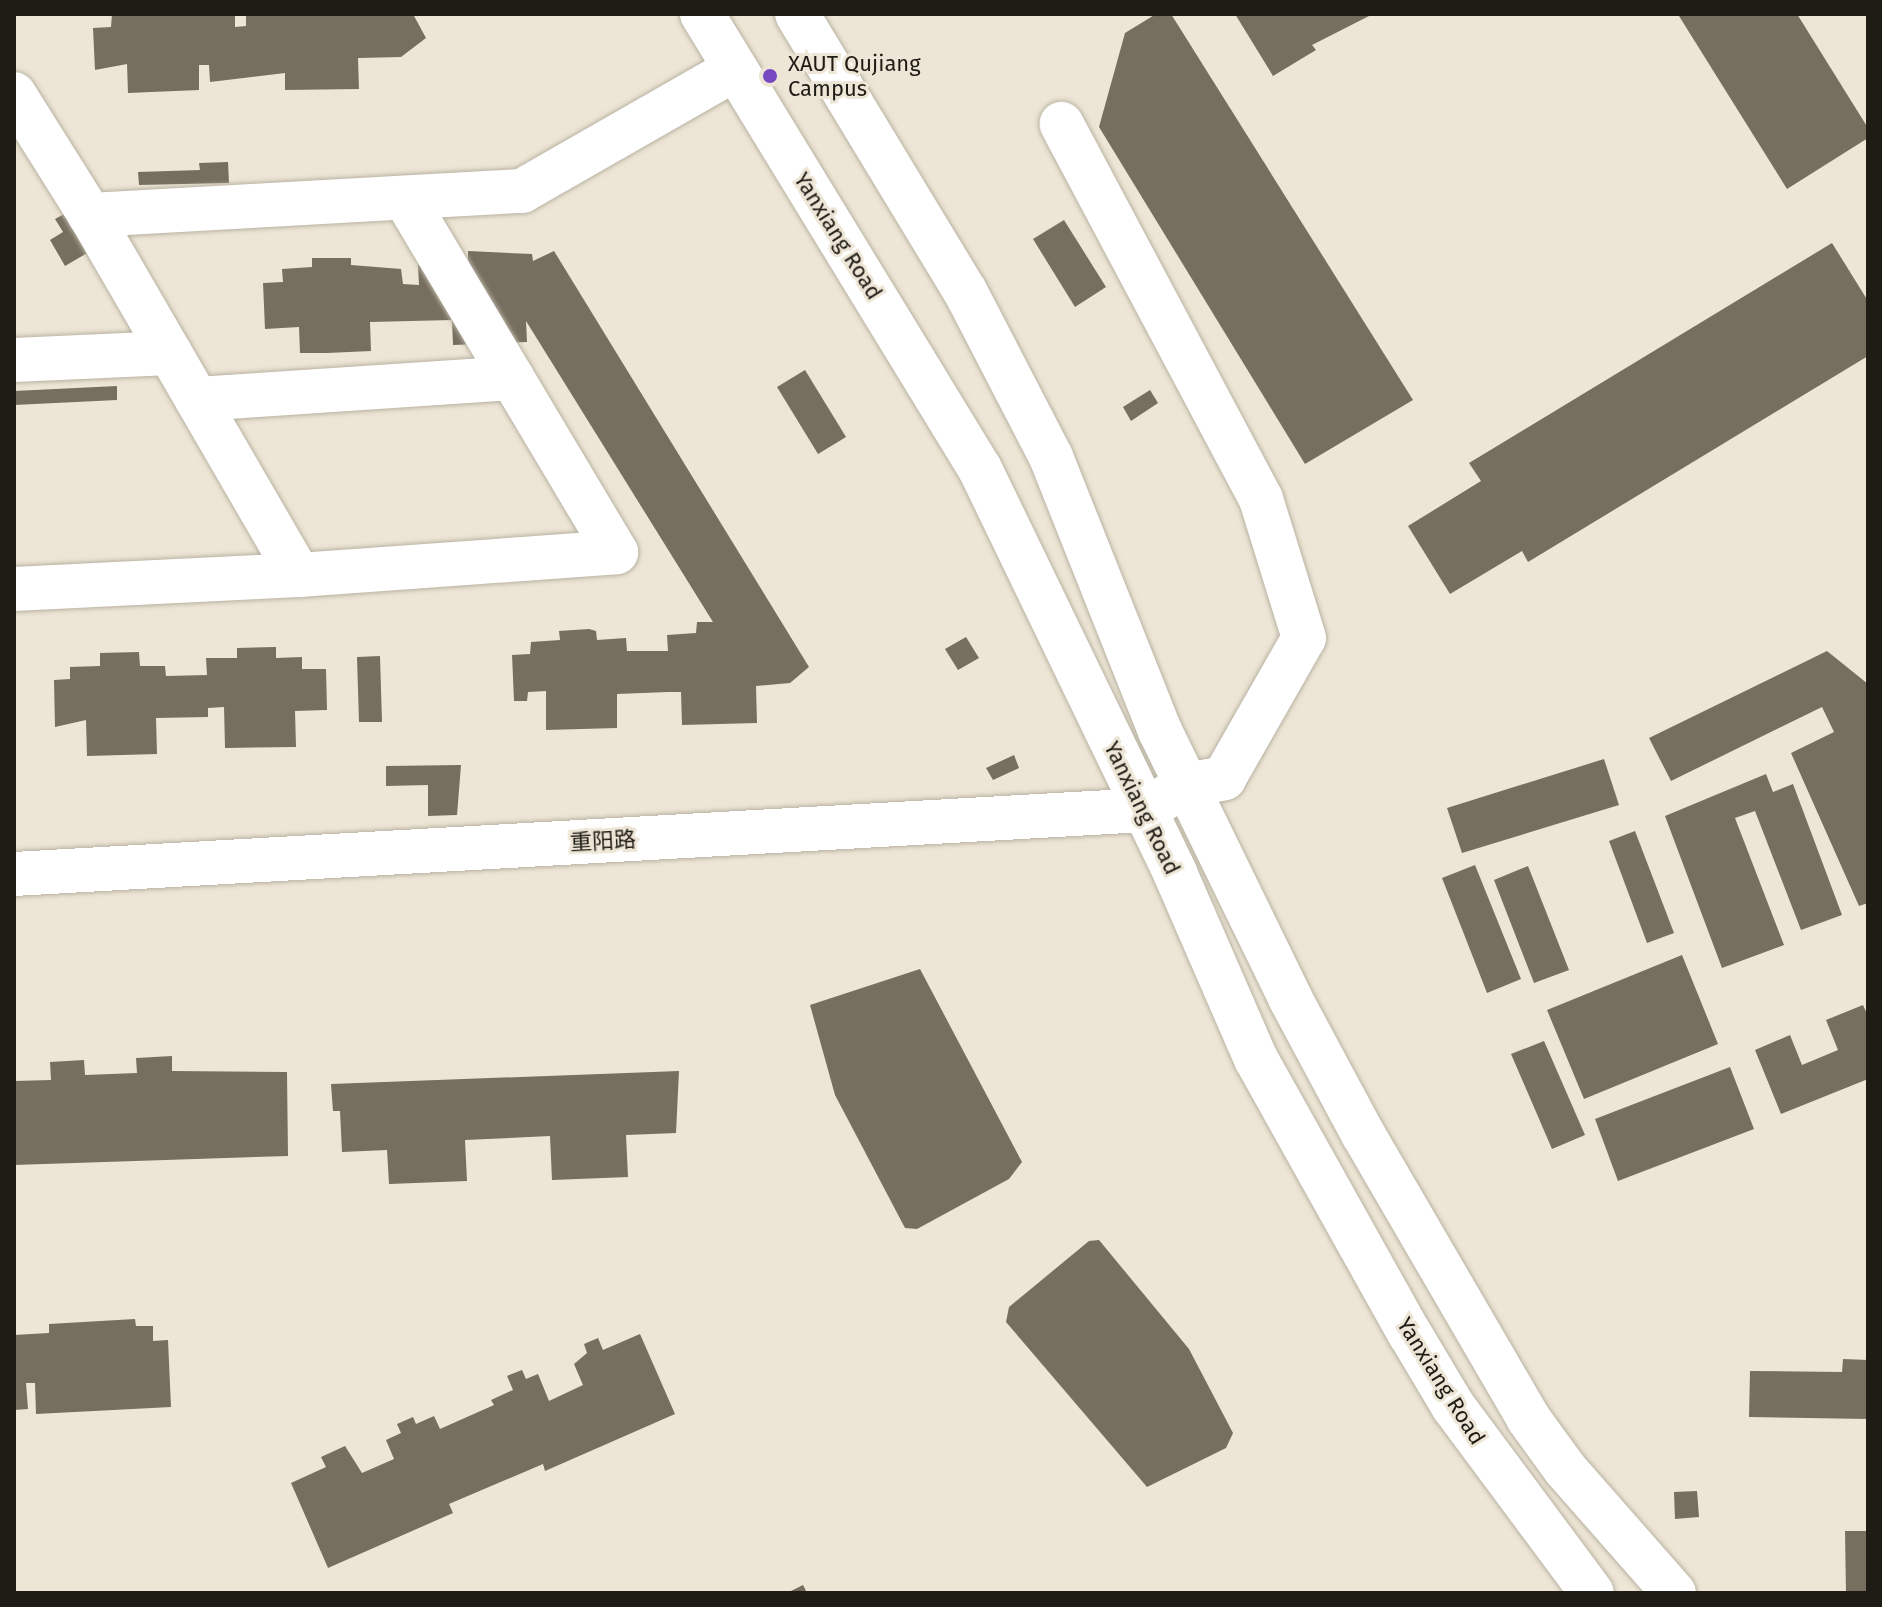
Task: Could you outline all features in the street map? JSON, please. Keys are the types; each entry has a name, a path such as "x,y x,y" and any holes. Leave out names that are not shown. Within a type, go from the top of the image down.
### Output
{"street":[{"name":"Yanxiang Road","path":"702,14 980,469 1145,810 1256,1059 1410,1334 1488,1456 1592,1593"},
{"path":"797,14 965,291 1051,457 1186,785 1316,1048 1501,1375 1565,1469 1674,1593"},
{"path":"90,215 522,191 735,69"},
{"path":"14,94 90,215 299,575"},
{"name":"重阳路","path":"14,874 1145,810 1186,785 1224,778 1304,638 1261,499 1062,124"},
{"path":"14,589 299,575 616,552 405,198"},
{"path":"14,360 170,353"},
{"path":"197,399 512,378"}],"building":[{"path":"112,14 235,14 235,27 246,26 246,14 413,14 426,38 401,57 358,58 359,89 285,90 285,73 210,82 209,65 199,65 199,90 128,93 127,64 95,70 93,28 111,27"},
{"path":"1156,14 1171,14 1413,400 1305,464 1099,127 1125,33"},
{"path":"1235,14 1373,14 1312,45 1316,50 1273,76"},
{"path":"1797,14 1868,128 1868,138 1787,189 1679,16"},
{"path":"228,162 229,183 139,185 138,172 200,170 199,163"},
{"path":"66,213 89,252 65,266 50,240 63,232 55,219"},
{"path":"1064,220 1106,287 1075,307 1033,239"},
{"path":"1832,243 1868,301 1868,356 1528,562 1522,551 1450,594 1408,526 1481,481 1469,463"},
{"path":"468,251 532,254 533,261 554,251 809,667 790,683 756,686 757,723 682,725 681,692 668,692 617,694 617,728 546,730 546,691 528,692 527,701 514,701 512,655 530,654 531,642 560,640 559,631 589,629 596,631 597,640 626,638 627,651 668,651 667,635 696,633 697,622 713,622 526,321 527,342 453,345 452,320 370,322 371,351 327,353 300,353 299,327 265,329 263,283 283,282 282,269 312,267 312,258 351,258 351,265 401,269 403,284 419,285 418,265 468,263"},
{"path":"805,370 846,437 818,454 777,387"},
{"path":"117,386 117,400 14,405 14,391"},
{"path":"1150,390 1158,403 1131,421 1123,407"},
{"path":"966,637 979,658 958,670 945,649"},
{"path":"276,647 276,658 302,657 302,669 326,669 327,710 295,711 296,747 225,748 224,707 208,708 208,717 156,718 157,754 87,756 86,720 55,727 54,680 70,679 70,667 100,666 100,653 139,652 140,666 165,666 166,676 207,675 206,658 237,658 237,648"},
{"path":"1827,651 1868,684 1868,903 1859,906 1791,753 1834,732 1822,707 1671,781 1649,738"},
{"path":"380,656 382,722 359,722 357,657"},
{"path":"1014,755 1019,768 993,780 986,768"},
{"path":"1604,759 1619,805 1462,853 1447,808"},
{"path":"461,765 457,815 428,816 428,785 386,786 386,766"},
{"path":"1766,774 1773,792 1793,784 1842,915 1801,930 1755,811 1735,818 1784,945 1722,968 1665,816"},
{"path":"1635,831 1674,933 1647,943 1609,841"},
{"path":"1475,865 1521,979 1487,993 1442,878"},
{"path":"1528,866 1569,970 1534,983 1494,880"},
{"path":"1682,955 1718,1044 1584,1099 1547,1010"},
{"path":"920,969 1022,1162 1009,1179 917,1229 905,1228 835,1095 810,1005"},
{"path":"1863,1005 1868,1016 1868,1079 1781,1114 1755,1050 1790,1035 1802,1065 1838,1050 1826,1020"},
{"path":"1544,1041 1585,1135 1552,1149 1511,1054"},
{"path":"172,1056 172,1071 287,1072 288,1156 14,1165 14,1081 51,1080 50,1062 84,1060 85,1075 137,1073 136,1058"},
{"path":"1730,1067 1754,1129 1618,1181 1595,1119"},
{"path":"679,1071 676,1133 626,1135 628,1177 552,1180 550,1136 465,1140 467,1181 389,1184 387,1150 342,1152 340,1111 333,1111 331,1084"},
{"path":"1099,1240 1189,1349 1233,1433 1226,1448 1147,1487 1006,1322 1009,1307 1089,1241"},
{"path":"135,1319 136,1326 153,1326 153,1341 168,1340 171,1407 36,1414 35,1383 26,1383 28,1409 14,1410 14,1335 49,1333 49,1324"},
{"path":"640,1334 675,1414 545,1471 543,1464 449,1504 453,1513 328,1568 291,1483 326,1467 321,1457 345,1446 362,1473 394,1459 386,1440 401,1433 397,1424 413,1417 416,1424 434,1416 440,1429 494,1405 491,1400 513,1390 507,1376 522,1370 526,1379 538,1374 549,1401 583,1385 574,1364 587,1353 584,1344 598,1338 603,1350"},
{"path":"1843,1359 1868,1360 1868,1419 1749,1417 1750,1371 1842,1372"},
{"path":"1697,1491 1699,1517 1675,1519 1674,1492"},
{"path":"1845,1531 1868,1531 1868,1593 1846,1593"},
{"path":"803,1585 807,1593 787,1593"}],"place":[{"name":"XAUT Qujiang Campus","path":"770,76"}]}
